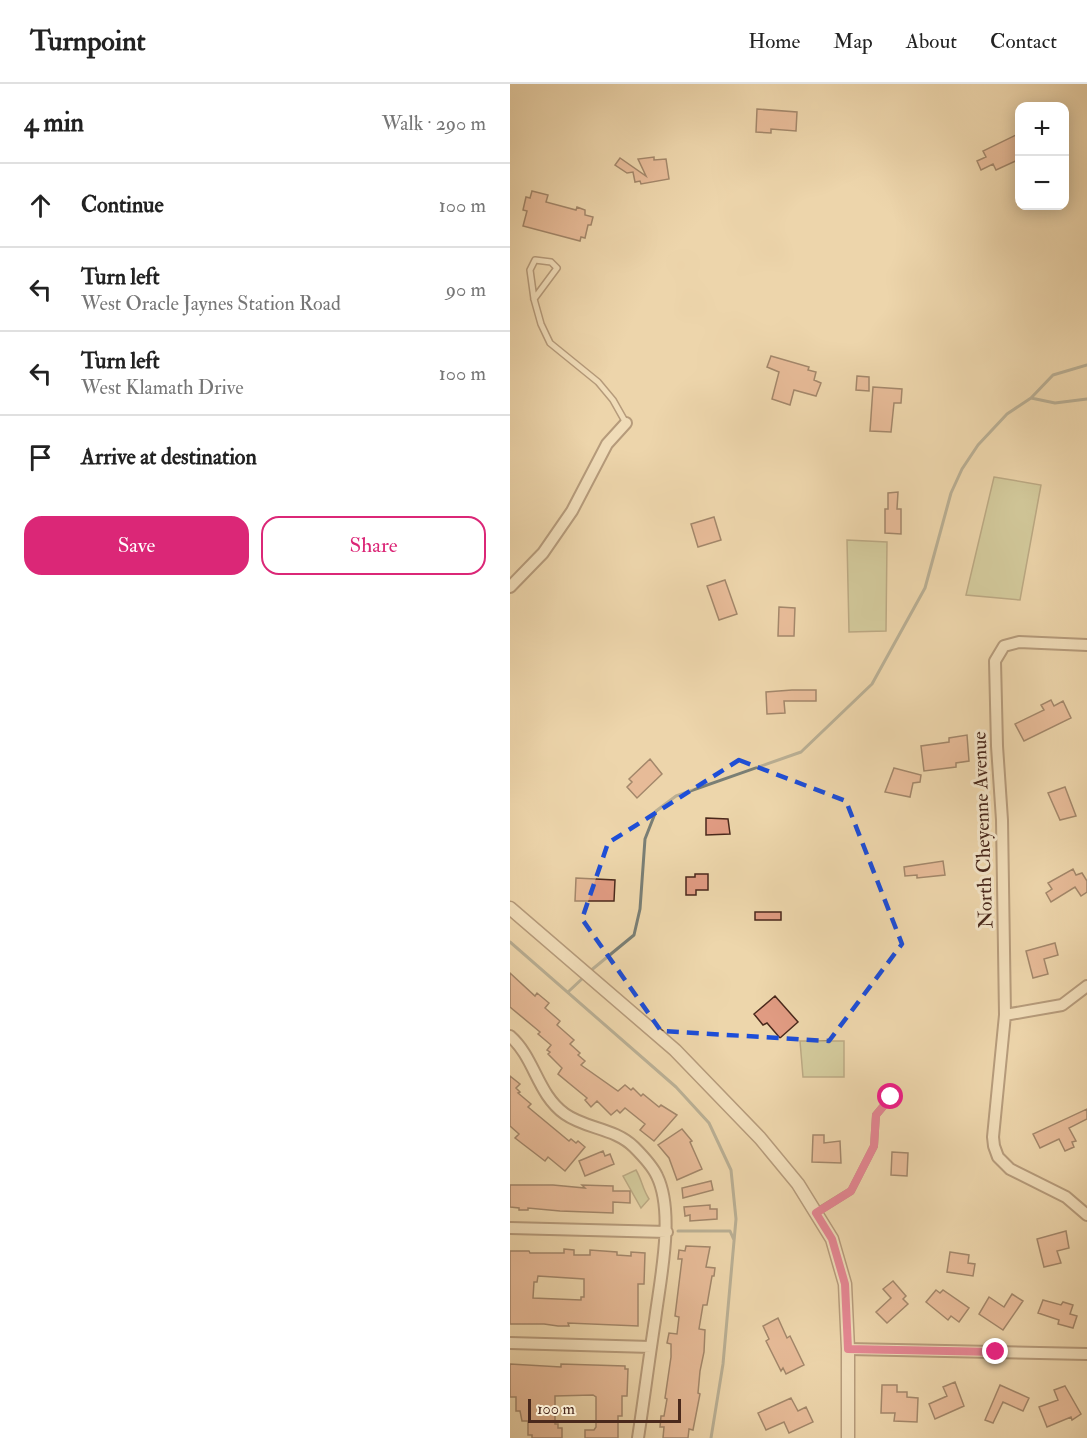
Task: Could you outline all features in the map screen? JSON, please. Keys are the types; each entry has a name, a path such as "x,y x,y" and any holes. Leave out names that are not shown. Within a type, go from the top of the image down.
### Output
{"street":[{"path":"510,586 543,553 572,511 607,444 626,423"},
{"name":"North Cheyenne Avenue","path":"1087,645 1019,642 1004,646 995,661 1002,820 1005,1015 993,1137 998,1157 1010,1169 1066,1197 1087,1215"},
{"path":"510,908 675,1050 760,1138 798,1184 832,1239 845,1284 848,1438"},
{"path":"1005,1015 1062,1005 1087,986"},
{"path":"510,1036 521,1046 550,1100 565,1114 620,1137 633,1145 657,1176 662,1192 667,1232 638,1438"},
{"path":"510,1228 667,1232"},
{"path":"510,1343 651,1347"},
{"path":"848,1349 1087,1354"}],"lane":[{"path":"534,299 557,268 551,262 535,260 530,270 534,299 541,324 550,343 598,382 613,400 626,423"},
{"path":"816,1213 851,1191 874,1146 876,1115 891,1097"}],"highlighted area":[{"path":"739,760 846,801 902,944 829,1041 661,1031 582,919 608,843"}],"green space":[{"path":"994,477 1041,485 1020,600 966,595"},
{"path":"847,540 887,542 886,631 849,632"},
{"path":"800,1041 844,1041 844,1077 803,1077"},
{"path":"636,1170 649,1199 641,1208 623,1176"}],"building":[{"path":"757,109 797,112 796,131 771,129 771,133 756,132"},
{"path":"1015,135 1015,161 996,170 993,164 981,170 977,161 986,157 983,151"},
{"path":"654,157 654,160 666,159 669,179 641,184 640,181 635,182 633,172 627,173 615,165 620,158 646,176 638,159"},
{"path":"532,191 548,195 546,202 576,210 577,207 585,210 585,215 593,217 591,225 588,225 585,238 581,237 580,241 523,226 527,211 523,210 526,197 530,198"},
{"path":"771,356 809,367 808,370 816,372 814,380 821,383 816,396 794,390 790,405 772,399 779,372 767,367"},
{"path":"857,376 869,377 869,391 856,390"},
{"path":"873,387 902,389 901,403 894,403 891,432 870,431"},
{"path":"898,492 897,509 901,509 901,534 885,533 888,493"},
{"path":"714,517 721,540 698,547 691,524"},
{"path":"725,580 737,614 719,620 707,586"},
{"path":"779,607 795,608 794,636 778,636"},
{"path":"816,690 816,701 784,701 785,713 767,714 766,692"},
{"path":"1051,700 1054,706 1063,701 1071,718 1024,741 1015,724 1044,710 1041,705"},
{"path":"967,735 969,761 956,763 956,767 924,771 921,746 949,742 949,738"},
{"path":"650,759 662,774 637,798 627,787 632,782 629,779"},
{"path":"894,768 921,775 920,782 913,783 910,797 885,792"},
{"path":"1065,787 1076,816 1060,820 1048,793"},
{"path":"706,818 728,819 730,834 706,835"},
{"path":"943,861 945,875 917,878 917,875 905,876 904,867"},
{"path":"1073,869 1076,875 1082,873 1087,881 1087,892 1081,896 1075,887 1051,902 1046,893 1052,889 1048,883"},
{"path":"695,874 708,874 708,890 696,890 696,895 686,895 686,877 695,877"},
{"path":"576,878 615,880 614,901 575,901"},
{"path":"755,912 781,912 781,920 755,920"},
{"path":"1055,943 1058,955 1044,959 1048,974 1033,978 1026,951"},
{"path":"510,973 535,996 537,993 549,1003 545,1008 560,1021 557,1025 574,1040 570,1044 585,1061 581,1065 618,1091 625,1085 631,1090 633,1088 641,1096 643,1094 659,1107 661,1105 677,1115 654,1141 640,1130 645,1124 625,1108 620,1113 617,1110 611,1115 597,1101 591,1107 585,1100 587,1098 558,1074 562,1068 548,1054 550,1052 547,1050 551,1045 538,1034 540,1032 510,1007"},
{"path":"775,996 798,1022 780,1038 767,1023 763,1025 754,1014"},
{"path":"510,1076 520,1084 516,1088 520,1092 518,1093 531,1104 528,1107 569,1141 571,1139 576,1143 578,1141 585,1147 565,1171 548,1157 545,1161 515,1138 519,1134 510,1126"},
{"path":"1087,1109 1087,1119 1069,1128 1076,1141 1072,1142 1074,1147 1065,1151 1059,1139 1040,1148 1033,1134"},
{"path":"682,1129 692,1141 690,1142 702,1169 677,1180 669,1158 658,1145"},
{"path":"813,1135 824,1135 824,1143 840,1141 841,1163 812,1162"},
{"path":"603,1151 605,1156 610,1154 614,1164 585,1176 579,1161"},
{"path":"892,1152 908,1153 907,1176 891,1175"},
{"path":"711,1181 713,1190 683,1198 682,1188"},
{"path":"510,1185 585,1188 582,1185 613,1186 613,1191 630,1191 630,1203 613,1202 613,1213 528,1208 528,1210 519,1210 519,1208 510,1207"},
{"path":"710,1205 710,1209 717,1209 717,1219 690,1221 690,1215 685,1216 684,1207"},
{"path":"1066,1231 1069,1248 1057,1251 1061,1263 1044,1267 1037,1239"},
{"path":"686,1246 710,1247 706,1267 715,1268 707,1305 703,1305 699,1329 705,1330 698,1393 700,1394 693,1430 689,1429 688,1438 663,1438 664,1427 660,1427 661,1416 664,1416 667,1399 665,1398 671,1357 671,1344 667,1343 669,1333 677,1334 679,1317 675,1316 682,1259 678,1259 679,1250 685,1251"},
{"path":"564,1249 574,1250 574,1255 590,1255 590,1250 617,1252 617,1255 631,1256 631,1252 645,1253 644,1284 638,1284 638,1326 568,1323 569,1326 510,1324 510,1251 564,1253","holes":["538,1276 584,1279 584,1297 581,1297 581,1300 533,1298 534,1282 537,1282"]},
{"path":"950,1252 969,1255 968,1263 975,1264 973,1276 947,1272"},
{"path":"893,1281 906,1296 903,1299 908,1304 887,1323 876,1312 891,1298 883,1289"},
{"path":"936,1290 940,1293 943,1290 969,1308 959,1322 951,1316 948,1320 926,1302"},
{"path":"1012,1294 1023,1301 1003,1330 979,1314 989,1297 1004,1307"},
{"path":"1043,1300 1061,1305 1063,1302 1073,1305 1070,1314 1077,1316 1073,1328 1058,1324 1059,1320 1038,1313"},
{"path":"778,1318 787,1338 790,1336 804,1365 786,1374 783,1368 781,1371 766,1341 769,1339 763,1326"},
{"path":"510,1364 561,1367 561,1364 625,1366 625,1369 628,1369 627,1396 622,1396 622,1416 618,1416 618,1438 585,1438 585,1430 594,1430 596,1427 596,1397 593,1395 555,1396 555,1424 558,1424 558,1428 562,1428 562,1438 532,1438 532,1435 528,1435 528,1421 522,1421 520,1411 516,1411 516,1397 510,1397"},
{"path":"955,1382 964,1406 935,1419 929,1404 947,1396 943,1387"},
{"path":"882,1385 897,1385 897,1392 907,1392 907,1397 918,1398 917,1422 894,1421 895,1413 881,1413"},
{"path":"1000,1385 1029,1398 1023,1411 1003,1402 993,1423 985,1420"},
{"path":"1065,1386 1081,1414 1072,1420 1071,1417 1047,1427 1039,1407 1058,1400 1054,1390"},
{"path":"791,1398 798,1411 806,1407 813,1422 789,1433 784,1422 766,1430 758,1413"}],"waterway":[{"path":"589,972 634,935 640,909 645,839 656,811 676,796 801,752 872,684 925,588 951,493 962,469 978,445 1007,414 1031,398 1053,375 1087,365"},
{"path":"1031,398 1055,403 1087,399"},
{"path":"510,942 676,1087 709,1123 731,1170 736,1219 723,1364 711,1438"},
{"path":"568,992 584,977"},
{"path":"678,1231 730,1231 734,1240"}],"route":[{"path":"891,1097 876,1115 874,1146 851,1191 816,1213 832,1239 845,1284 848,1349 996,1352"}]}
